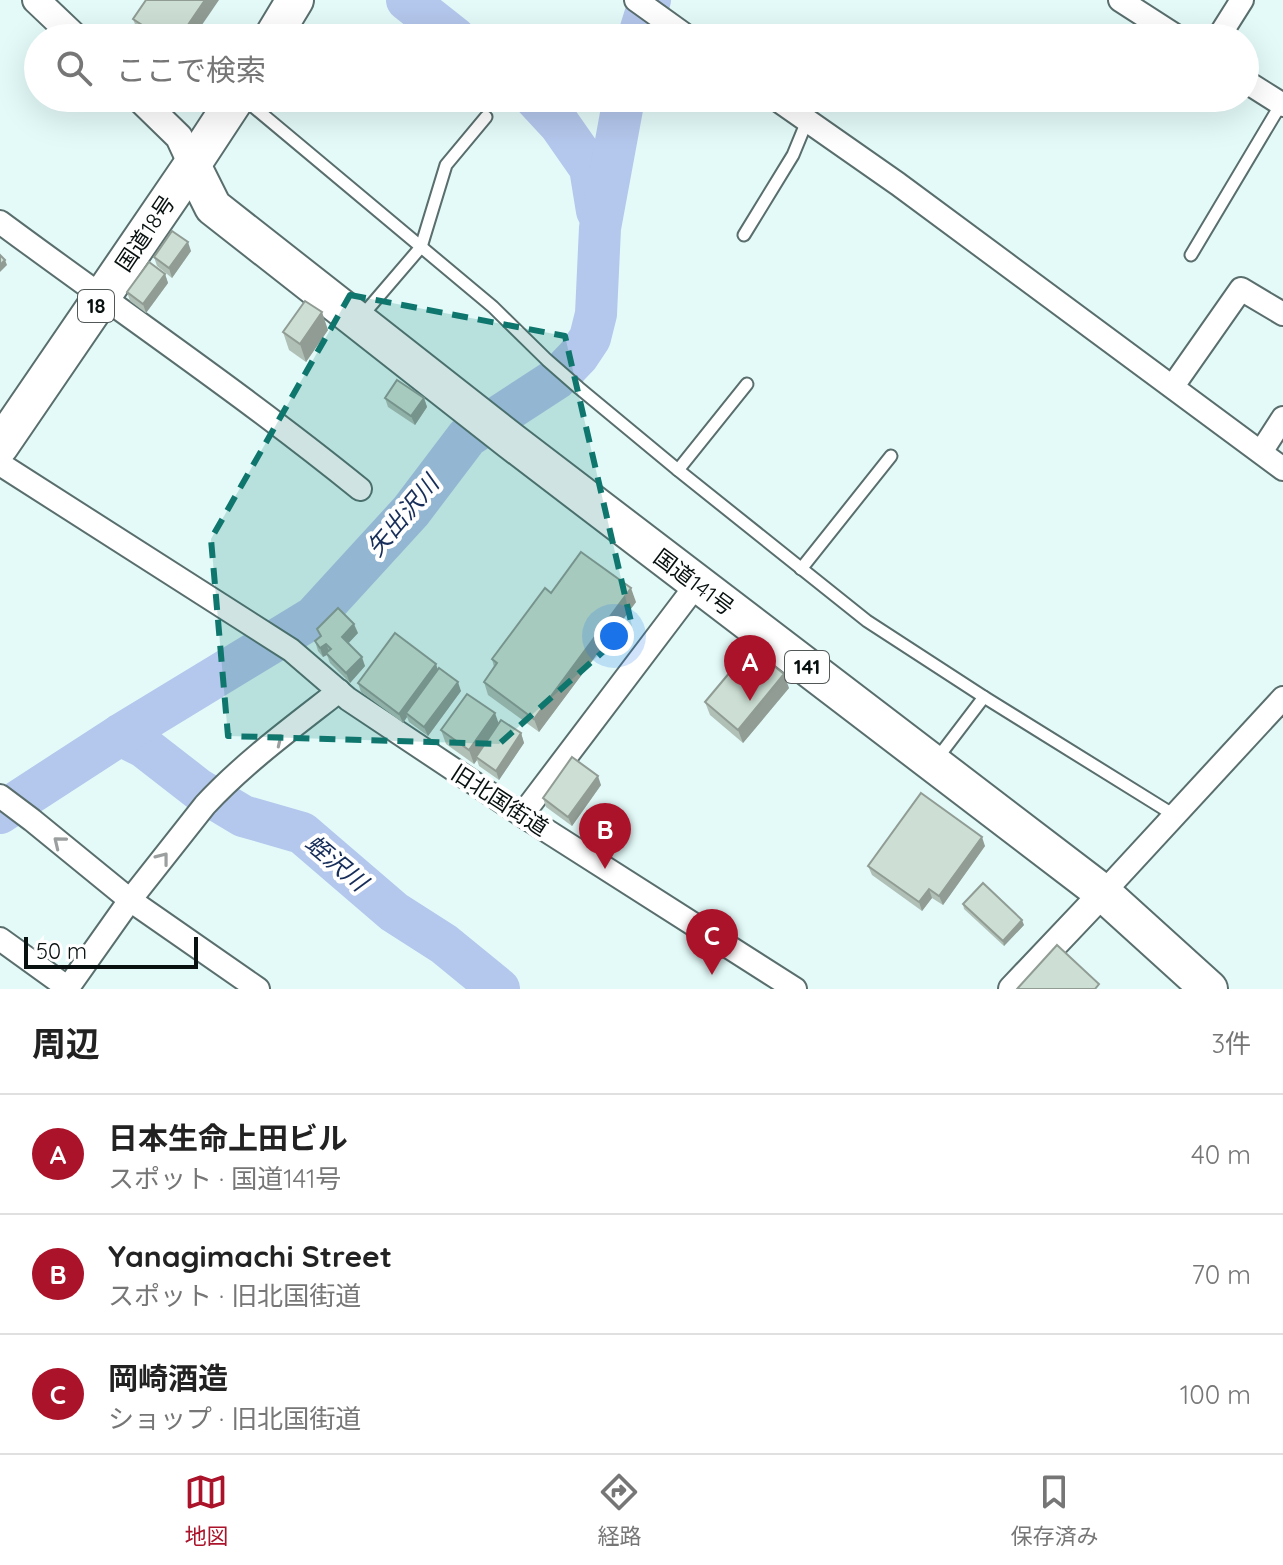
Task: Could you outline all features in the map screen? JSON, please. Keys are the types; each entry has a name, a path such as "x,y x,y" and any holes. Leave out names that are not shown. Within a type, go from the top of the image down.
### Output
{"highway":[{"path":"280,24 295,0"},
{"name":"国道18号","path":"0,446 227,112"},
{"name":"国道141号","path":"192,165 213,207 511,441 1103,893 1209,989"}],"street":[{"path":"36,0 61,24"},
{"path":"636,0 668,24"},
{"path":"1120,0 1157,24"},
{"path":"1227,24 1242,0"},
{"path":"1259,90 1282,105"},
{"path":"153,112 179,137 192,165"},
{"path":"794,112 898,184 1283,469"},
{"path":"0,222 299,439 360,489"},
{"path":"1173,386 1241,289 1283,314"},
{"path":"1261,452 1283,418"},
{"name":"旧北国街道","path":"0,464 291,650 348,699 522,815 795,989"},
{"path":"522,815 697,584"},
{"path":"0,939 68,988 130,900 212,798 276,740 339,691"},
{"path":"1012,989 1283,698"},
{"path":"0,796 130,900 258,989"}],"lane":[{"path":"1191,255 1282,105"},
{"path":"260,112 493,307 579,388 867,621 1174,815"},
{"path":"358,321 421,247 446,165 486,117"},
{"path":"744,235 793,155 807,121"},
{"path":"678,470 747,384"},
{"path":"801,569 891,456"},
{"path":"934,763 984,697"}],"highlighted area":[{"path":"350,295 565,336 632,626 499,744 228,736 211,539"}],"building":[{"path":"146,0 205,0 189,24 141,24 133,19"},
{"path":"172,231 188,242 169,268 154,257"},
{"path":"149,262 165,274 143,304 127,292"},
{"path":"305,301 322,312 300,344 283,332"},
{"path":"397,380 424,398 411,416 385,398"},
{"path":"581,552 631,588 534,719 484,682 497,663 492,659 545,588 551,593"},
{"path":"338,608 354,624 342,637 362,657 346,673 326,653 331,649 326,644 320,648 315,641 321,636 317,629"},
{"path":"395,633 436,664 399,714 358,683"},
{"path":"751,647 784,674 738,730 705,702"},
{"path":"439,668 458,682 424,727 406,713"},
{"path":"467,694 495,713 469,750 441,730"},
{"path":"501,720 521,733 496,771 476,757"},
{"path":"572,757 598,776 568,817 543,798"},
{"path":"921,793 982,837 939,896 929,889 919,902 868,866"},
{"path":"983,883 1022,920 1003,941 963,904"},
{"path":"1057,945 1099,984 1095,989 1017,989"}],"waterway":[{"path":"407,0 437,24"},
{"name":"矢出沢川","path":"642,24 650,0"},
{"path":"548,112 590,168 597,211"},
{"name":"矢出沢川","path":"0,813 120,735 314,617 411,511 467,437 556,379 578,356 590,338 596,314 600,228 621,112"},
{"name":"蛭沢川","path":"120,735 144,747 198,789 243,816 302,833 394,912 444,944 499,989"}],"place":[{"name":"日本生命上田ビル","path":"750,701"},
{"name":"Yanagimachi Street","path":"605,869"},
{"name":"岡崎酒造","path":"712,975"}]}
